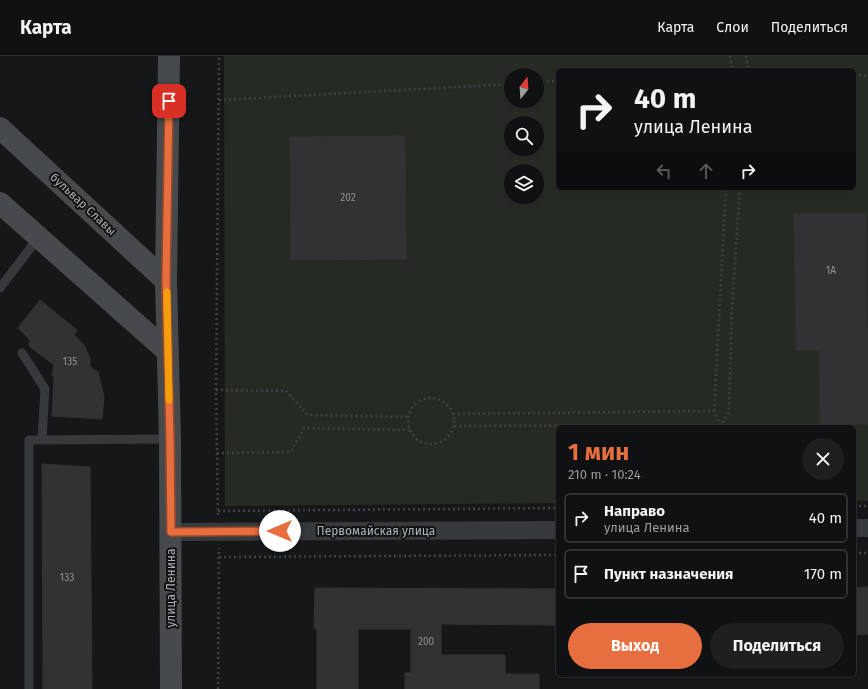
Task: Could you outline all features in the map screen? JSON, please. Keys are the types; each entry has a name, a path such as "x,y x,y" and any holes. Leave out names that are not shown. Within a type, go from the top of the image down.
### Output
{"main road":[{"name":"улица Ленина","path":"169,56 166,281 170,439 171,689"},
{"name":"бульвар Славы","path":"0,128 166,281"},
{"path":"0,203 168,352"}],"street":[{"path":"856,528 868,528"},
{"name":"Первомайская улица","path":"171,532 556,530"}],"lane":[{"path":"0,288 38,238"},
{"path":"22,353 45,388 42,440"},
{"path":"29,689 29,440 170,439"}],"path":[{"path":"218,517 216,390 219,56"},
{"path":"730,56 732,68"},
{"path":"746,56 748,68"},
{"path":"856,75 868,76"},
{"path":"544,82 556,81"},
{"path":"219,100 504,84"},
{"path":"720,425 714,411 726,190"},
{"path":"721,425 729,411 732,307 740,190"},
{"path":"216,390 286,391 308,416 409,417"},
{"path":"430,398 438,399 450,408 453,414 454,426 451,433 440,442 433,444 426,443 414,436 410,430 409,417 412,410 416,404 423,400 430,398"},
{"path":"453,414 714,411"},
{"path":"454,426 556,426"},
{"path":"217,453 291,452 304,428 410,430"},
{"path":"856,506 868,506"},
{"path":"218,511 556,508"},
{"path":"218,689 219,545"},
{"path":"856,553 868,553"},
{"path":"219,557 556,555"}],"shaded area":[{"path":"224,56 868,56 868,501 856,501 856,425 556,425 556,503 225,506"}],"building":[{"path":"405,136 406,259 291,260 290,137"},
{"path":"866,213 868,424 820,425 819,350 796,350 794,214"},
{"path":"40,300 77,330 74,335 84,345 90,358 90,367 98,372 104,397 102,419 52,416 54,376 52,376 54,365 29,346 30,340 18,328"},
{"path":"42,464 90,467 92,689 43,689"},
{"path":"868,587 868,634 856,635 856,588"},
{"path":"315,588 556,589 556,625 441,624 441,655 505,655 505,674 539,674 539,689 405,689 405,673 411,673 411,629 358,629 358,689 317,689 317,629 314,629"}],"slow traffic":[{"path":"167,292 169,400"}],"route":[{"path":"169,101 166,281 171,532 280,531"}]}
